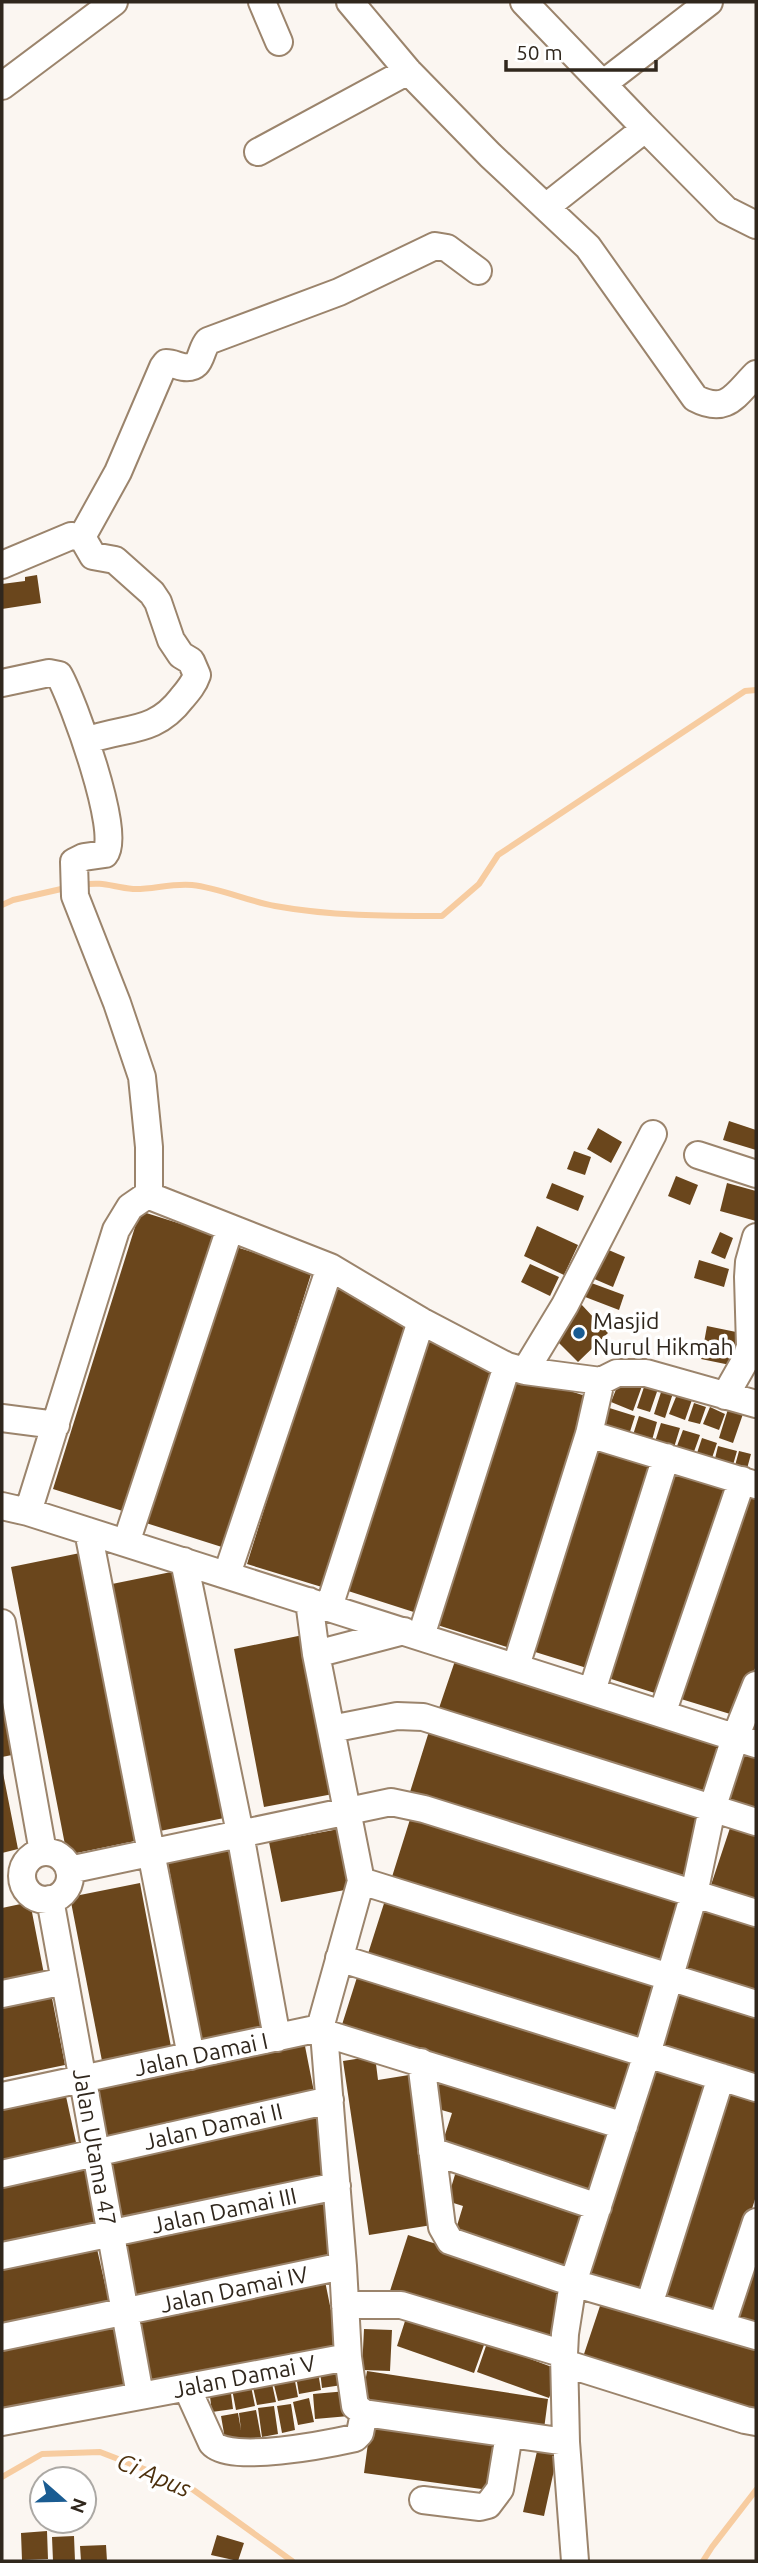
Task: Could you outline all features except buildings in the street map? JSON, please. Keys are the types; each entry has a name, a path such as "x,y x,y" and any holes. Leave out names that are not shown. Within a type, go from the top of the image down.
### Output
{"street":[{"path":"2,86 114,2"},
{"path":"262,2 279,41"},
{"path":"350,2 408,71 490,155 588,247 695,398 715,406 726,404 756,374"},
{"path":"524,2 720,204 752,217"},
{"path":"604,83 709,2"},
{"path":"258,152 408,71"},
{"path":"546,207 637,135 641,131 641,124"},
{"path":"82,537 118,472 166,363 181,367 196,366 208,341 339,292 435,246 447,248 478,271"},
{"path":"2,565 71,536 82,537"},
{"path":"82,537 93,556 115,560 152,593 158,602 171,640 181,655 195,666 197,675 176,706 161,720 145,727 86,741"},
{"path":"2,683 56,673 72,700 86,741 105,811 109,845 108,852 102,855 76,860 73,866 74,885 142,1077 149,1147 147,1195"},
{"path":"412,1633 516,1369 565,1305 653,1134"},
{"path":"698,1155 756,1174"},
{"path":"147,1195 330,1267 421,1321 516,1369 601,1381 617,1373 634,1371 756,1404"},
{"path":"28,1512 116,1230 130,1207 147,1195"},
{"path":"126,1542 230,1228"},
{"path":"725,1396 746,1359 750,1346 748,1277 756,1237"},
{"path":"227,1574 330,1267"},
{"path":"421,1321 319,1604 316,1654 361,1881 322,2031 330,2100 353,2400 358,2411 364,2413 566,2442"},
{"path":"516,1666 589,1434 601,1381"},
{"path":"2,1418 56,1425"},
{"path":"589,1434 749,1482 662,1714"},
{"path":"592,1691 666,1457"},
{"path":"2,1506 126,1542 746,1741"},
{"path":"88,1531 191,2056"},
{"path":"184,1561 240,1835 277,2038"},
{"path":"2,1623 43,1852"},
{"path":"316,1654 412,1633"},
{"path":"575,2561 566,2442 564,2359 573,2283 695,1894 712,1808 746,1741 756,1685"},
{"path":"331,1729 397,1716 423,1717 756,1822"},
{"path":"69,1870 391,1802 424,1809 756,1913"},
{"path":"43,1852 50,1852 62,1858 69,1870 68,1885 57,1897 50,1899 35,1897 13,1887 30,1858 43,1852"},
{"path":"361,1881 756,2004"},
{"name":"Jalan Utama 47","path":"50,1899 140,2395"},
{"path":"340,1958 756,2088"},
{"path":"2,1994 65,1981"},
{"path":"322,2031 624,2126"},
{"name":"Jalan Damai I","path":"2,2096 322,2031"},
{"path":"421,2062 442,2227 450,2241 573,2283 756,2336"},
{"path":"649,2305 721,2077"},
{"name":"Jalan Damai II","path":"2,2174 330,2100"},
{"path":"432,2151 598,2207"},
{"name":"Jalan Damai III","path":"2,2256 337,2186"},
{"path":"722,2325 756,2222"},
{"name":"Jalan Damai IV","path":"2,2337 343,2266"},
{"path":"345,2305 401,2305 756,2422"},
{"name":"Jalan Damai V","path":"2,2422 348,2357"},
{"path":"187,2388 212,2443 216,2448 229,2452 309,2448 355,2438 359,2436 364,2413"},
{"path":"423,2500 480,2507 488,2505 500,2489 509,2434"}],"waterway":[{"path":"81,885 102,884 140,889 192,885 265,904 316,912 442,916 479,884 498,855 745,691 756,690"},
{"path":"2,905 70,887"},
{"name":"Ci Apus","path":"2,2477 42,2454 100,2452 188,2486 292,2561"},
{"name":"Ci Apus","path":"703,2561 756,2490"}],"place":[{"name":"Masjid Nurul Hikmah","path":"579,1333"}]}
